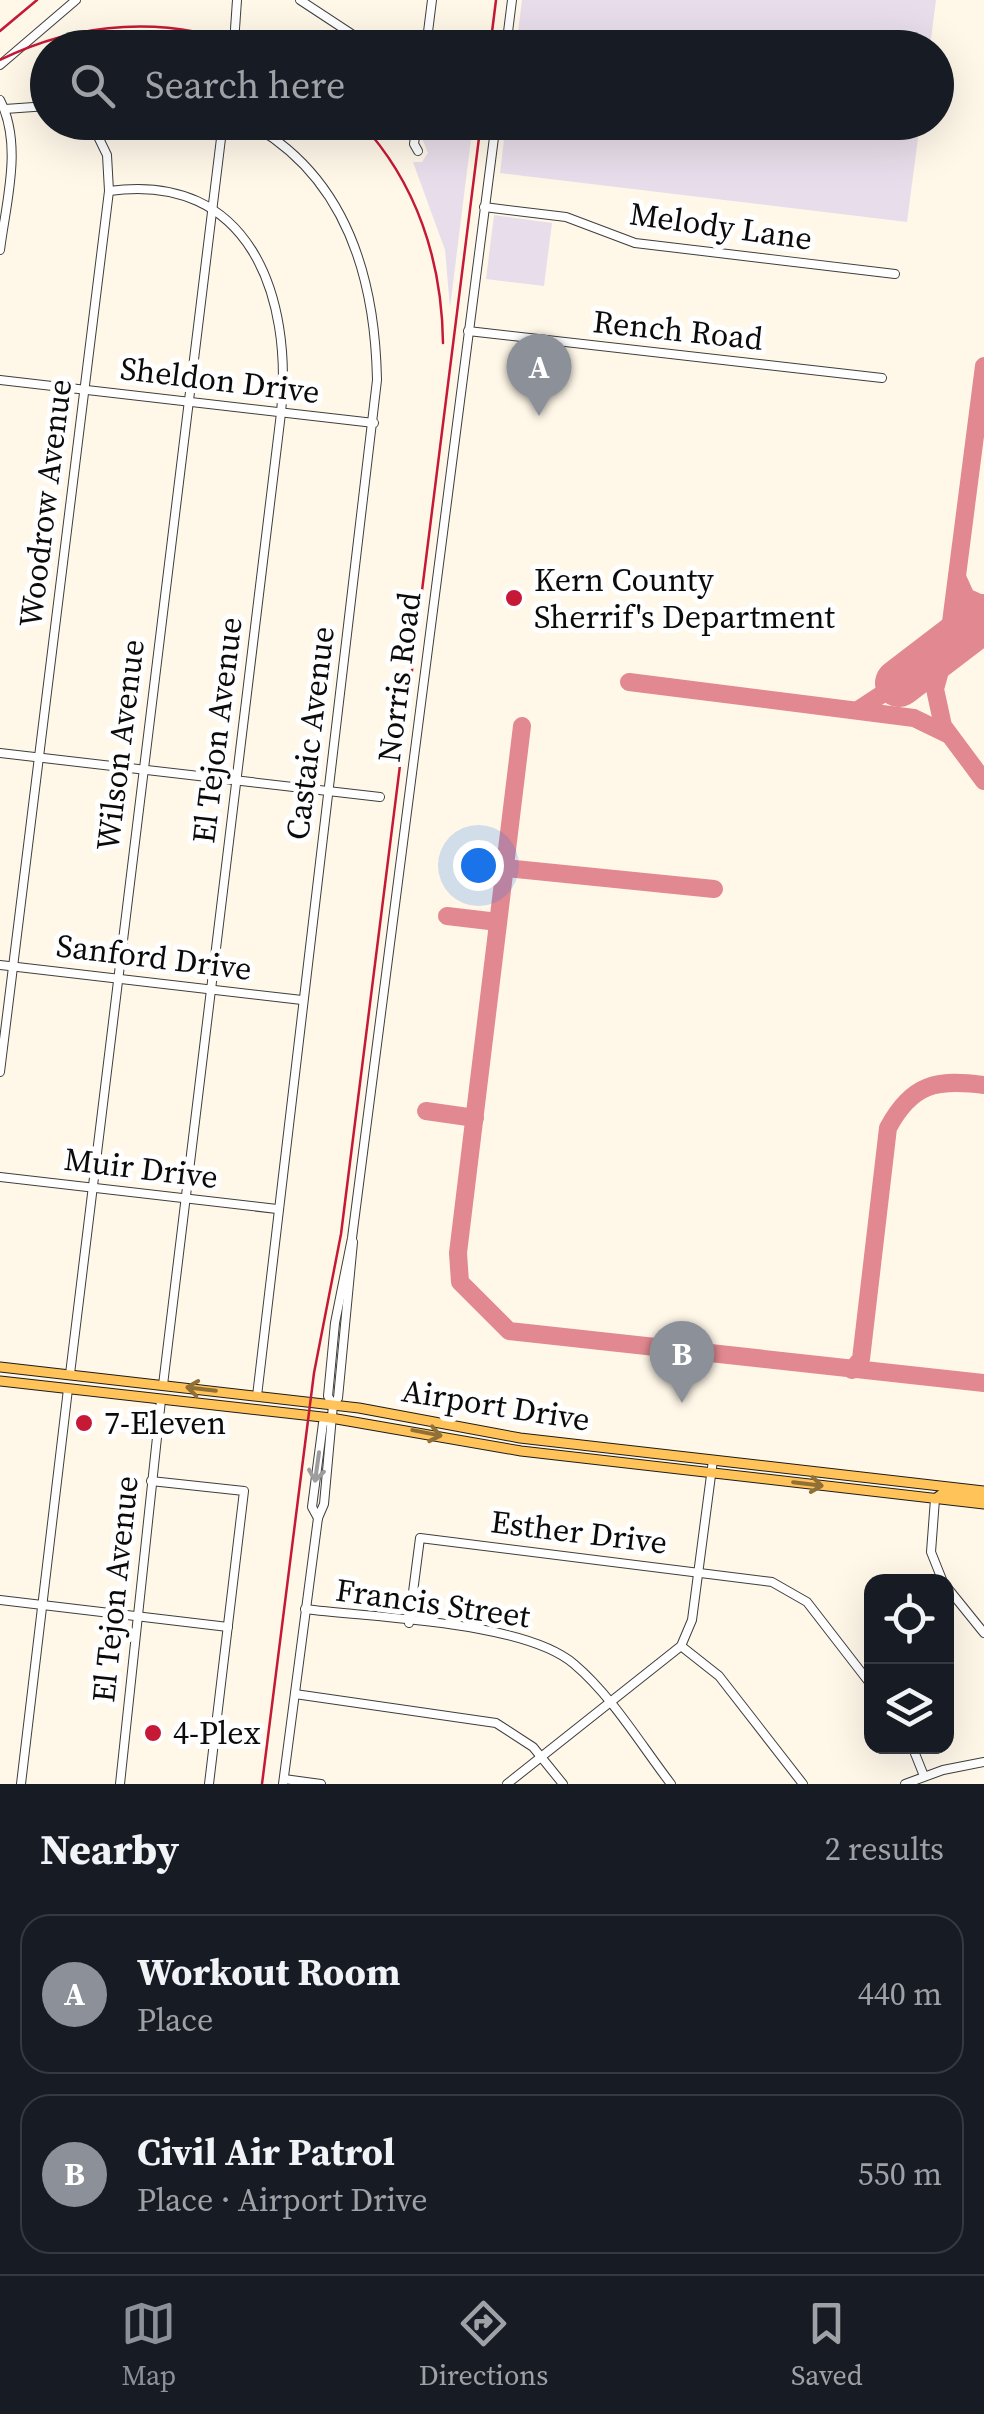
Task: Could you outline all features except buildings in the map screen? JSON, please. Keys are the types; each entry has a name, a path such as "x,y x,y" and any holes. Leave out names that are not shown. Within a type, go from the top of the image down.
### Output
{"main road":[{"name":"Airport Drive","path":"0,1367 332,1405 520,1438 984,1497"},
{"name":"Airport Drive","path":"0,1381 331,1418 521,1451 936,1498 943,1493 984,1497"}],"street":[{"path":"40,30 76,0"},
{"path":"235,29 238,0"},
{"path":"300,0 346,30"},
{"path":"428,30 432,0"},
{"path":"508,30 512,0"},
{"path":"0,64 30,39"},
{"path":"0,250 12,153 2,105 30,106"},
{"name":"Woodrow Avenue","path":"0,1072 109,191 107,155 100,140"},
{"name":"Wilson Avenue","path":"70,1374 221,140"},
{"name":"Castaic Avenue","path":"257,1396 374,424 374,326 356,246 314,176 273,140"},
{"path":"415,140 418,151"},
{"name":"Norris Road","path":"284,1782 318,1518 324,1504 334,1426 332,1405 338,1398 352,1238 493,140"},
{"name":"El Tejon Avenue","path":"109,191 164,191 212,210 249,243 271,284 283,352 281,413 163,1385"},
{"name":"Melody Lane","path":"484,207 566,217 634,242 895,274"},
{"name":"Rench Road","path":"468,332 882,378"},
{"name":"Sheldon Drive","path":"0,380 374,424"},
{"path":"0,753 380,797"},
{"name":"Sanford Drive","path":"0,965 302,1000"},
{"name":"Muir Drive","path":"0,1178 277,1209"},
{"path":"21,1784 68,1389"},
{"name":"El Tejon Avenue","path":"120,1784 161,1400"},
{"path":"507,1784 681,1646 692,1620 713,1460"},
{"path":"151,1481 244,1492 209,1784"},
{"path":"936,1498 931,1552 941,1574"},
{"name":"Esther Drive","path":"409,1622 420,1538 772,1582 813,1602 864,1675"},
{"path":"954,1595 984,1633"},
{"path":"0,1600 228,1627"},
{"name":"Francis Street","path":"306,1610 536,1642 576,1666 671,1784"},
{"path":"681,1646 719,1676 803,1784"},
{"path":"295,1694 483,1719 509,1729 542,1757 562,1784"},
{"path":"915,1754 924,1776"},
{"path":"905,1784 984,1762"},
{"path":"284,1782 322,1784"}],"shaded area":[{"path":"522,0 936,0 932,30 518,30"},
{"path":"423,140 471,140 450,308 445,250 413,162 422,162 428,153"},
{"path":"504,140 918,140 907,222 500,173"},
{"path":"494,215 552,223 544,286 486,279"}],"taxiway":[{"path":"984,366 949,638 935,689 943,726 984,781"},
{"path":"957,577 966,597 984,605"},
{"path":"947,653 984,620"},
{"path":"629,682 914,718 947,734"},
{"path":"858,710 899,683"},
{"path":"522,726 458,1253 460,1282 509,1331 984,1383"},
{"path":"505,868 714,889"},
{"path":"447,916 498,922"},
{"path":"852,1370 861,1359 888,1128 907,1101 927,1087 953,1083 984,1085"},
{"path":"426,1111 475,1118"}],"runway":[{"path":"899,683 984,618"}],"railway":[{"path":"0,31 37,0"},
{"path":"492,30 496,0"},
{"path":"92,30 187,30"},
{"path":"0,60 30,47"},
{"path":"375,140 397,171 423,225 438,282 443,343"},
{"path":"262,1784 314,1373 341,1234 479,140"}],"place":[{"name":"Workout Room","path":"539,416"},
{"name":"Kern County Sherrif's Department","path":"514,598"},
{"name":"Civil Air Patrol","path":"682,1403"},
{"name":"7-Eleven","path":"84,1423"},
{"name":"4-Plex","path":"153,1733"}]}
